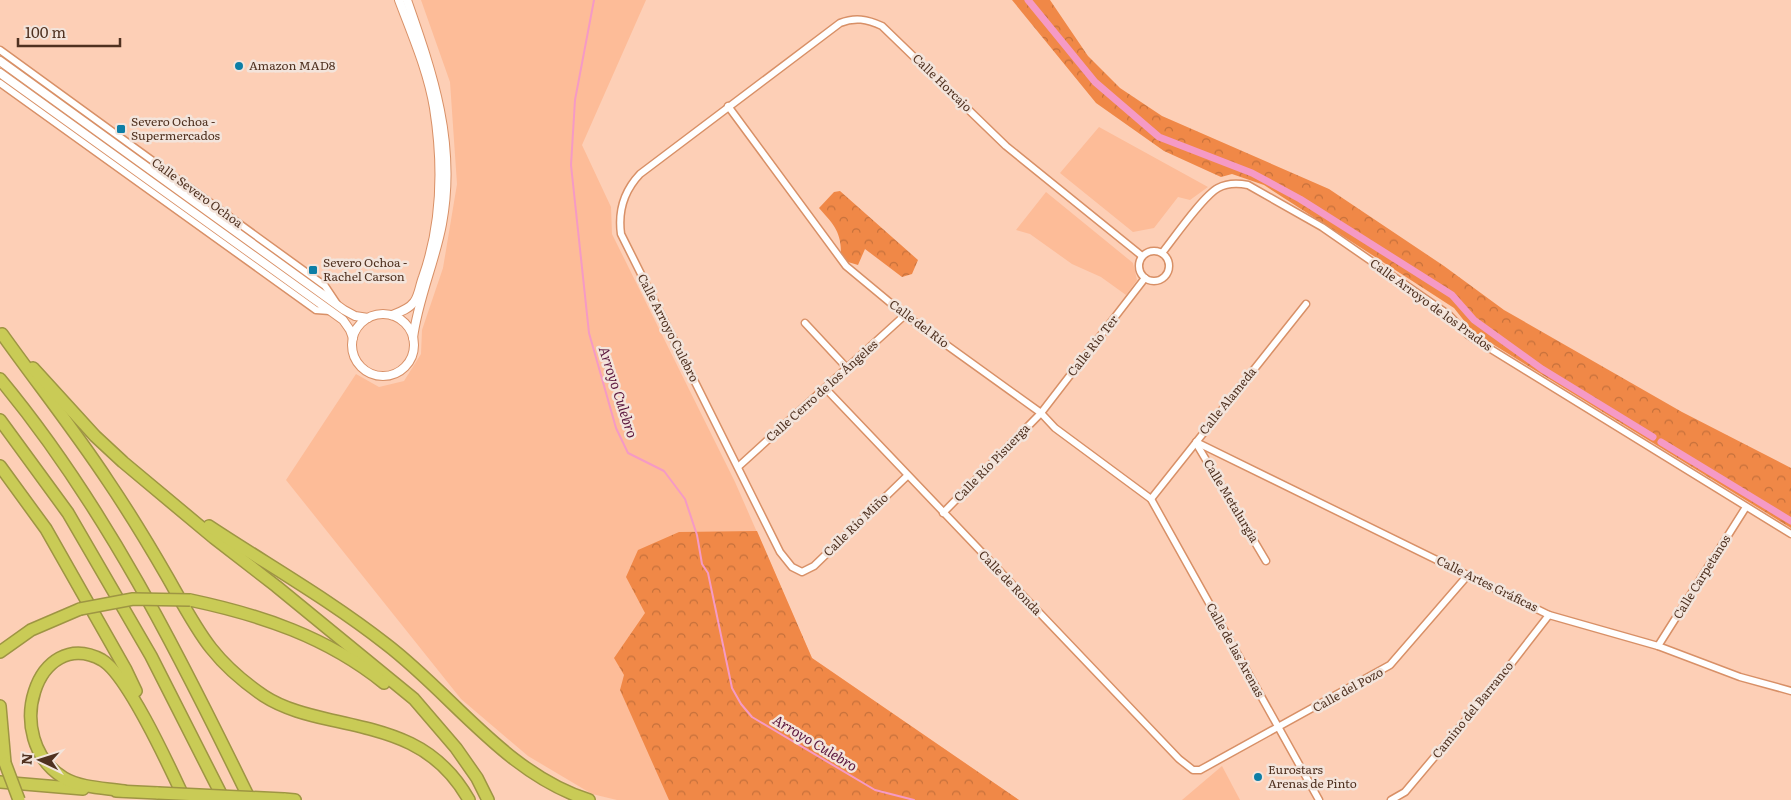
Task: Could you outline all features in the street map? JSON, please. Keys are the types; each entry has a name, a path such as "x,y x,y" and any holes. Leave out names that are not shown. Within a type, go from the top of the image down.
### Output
{"highway":[{"path":"1,333 95,436 164,496 414,699 456,748 477,778 488,800"},
{"path":"1,333 108,480 167,577 189,618 209,648 230,671 266,697 290,708 375,730 401,738 424,749 454,776 469,800"},
{"path":"0,379 43,435 119,551 200,699 250,800"},
{"path":"0,420 68,514 151,656 224,800"},
{"path":"0,466 46,529 126,670 178,784"},
{"path":"164,496 307,588 387,644 424,675 493,740 544,781 589,800"},
{"path":"0,652 31,630 80,609 133,599 190,600 263,618 320,642 377,678 410,704 456,748"},
{"path":"124,792 78,783 65,778 46,763 38,752 30,725 30,703 35,685 43,672 51,664 63,657 87,655 103,660 118,674 144,718 186,800"},
{"path":"0,706 5,763 19,800"},
{"path":"0,782 124,792 295,800"}],"street":[{"path":"399,0 426,75 434,107 440,181 436,226 428,262 414,302 404,311 392,315 378,315 368,318 358,327 353,338 353,353 361,367 375,375 382,376 398,373 410,362 414,352 415,319 435,259 443,222 447,178 446,148 433,75 407,0"},
{"name":"Calle Horcajo","path":"728,106 840,23 849,19 872,21 882,26 908,49 1006,146 1142,256"},
{"name":"Calle Severo Ochoa","path":"0,50 325,286 339,307"},
{"name":"Calle Severo Ochoa","path":"0,61 339,307 356,316 368,318"},
{"name":"Calle Severo Ochoa","path":"0,73 343,320 353,338"},
{"name":"Calle Severo Ochoa","path":"0,83 316,310 330,311"},
{"name":"Calle del Río","path":"728,106 846,266 905,315 1041,413 1055,428 1151,499"},
{"name":"Calle Arroyo Culebro","path":"728,106 640,174 628,190 619,219 621,234 780,552 792,567 802,572"},
{"name":"Calle Arroyo de los Prados","path":"1162,253 1211,193 1229,185 1239,183 1248,185 1322,227 1449,316 1468,335 1791,534"},
{"path":"1154,250 1162,253 1169,265 1166,274 1159,280 1145,278 1140,270 1142,256 1154,250"},
{"name":"Calle Río Ter","path":"1041,413 1145,278"},
{"name":"Calle Alameda","path":"1151,499 1306,304"},
{"path":"392,315 402,320 413,338"},
{"name":"Calle Cerro de los Ángeles","path":"738,467 905,315"},
{"path":"805,324 848,368"},
{"name":"Calle de Ronda","path":"825,388 943,514 1179,759 1193,770 1200,770"},
{"name":"Calle Río Pisuerga","path":"943,514 1041,413"},
{"name":"Calle Metalurgia","path":"1196,442 1266,561"},
{"name":"Calle Artes Gráficas","path":"1196,442 1549,614 1658,646 1740,677 1790,690"},
{"name":"Calle Río Miño","path":"802,572 814,566 907,476"},
{"name":"Calle de las Arenas","path":"1151,499 1320,800"},
{"name":"Calle Carpetanos","path":"1658,646 1746,507"},
{"name":"Calle del Pozo","path":"1200,770 1390,665 1468,575"},
{"name":"Camino del Barranco","path":"1391,800 1405,792 1490,691 1549,614"}],"shaded area":[{"path":"421,0 646,0 582,145 611,207 612,234 735,482 812,658 1019,800 617,800 592,794 528,756 461,699 286,480 356,374 379,387 404,381 421,354 422,330 443,268 457,184 450,82"},
{"path":"1099,127 1208,187 1190,200 1178,197 1154,228 1133,232 1060,173"},
{"path":"1046,192 1133,263 1137,280 1126,295 1101,277 1072,264 1030,234 1016,230"},
{"path":"1222,766 1240,800 1182,800"}],"green space":[{"path":"1012,0 1050,0 1088,56 1120,88 1162,116 1329,189 1444,266 1504,310 1682,412 1791,468 1791,528 1473,332 1454,308 1264,185 1232,174 1221,177 1164,151 1096,103"},
{"path":"840,191 918,260 912,274 902,277 865,249 858,265 841,260 837,231 819,208 834,192"},
{"path":"757,531 812,658 1019,800 669,800 620,690 624,675 614,658 645,613 626,577 638,550 679,532"}],"waterway":[{"name":"Arroyo Culebro","path":"594,0 575,100 571,165 589,333 616,428 628,453 664,471 685,499 697,535 702,564 708,573 732,688 741,704 752,717 875,790 914,800"},
{"path":"1028,0 1095,82 1159,137 1252,173 1300,199 1452,295 1474,320 1542,369 1653,437"},
{"path":"1661,442 1791,521"}],"place":[{"name":"Amazon MAD8","path":"239,66"},
{"name":"Severo Ochoa - Supermercados","path":"121,129"},
{"name":"Severo Ochoa - Rachel Carson","path":"313,270"},
{"name":"Eurostars Arenas de Pinto","path":"1258,777"}]}
